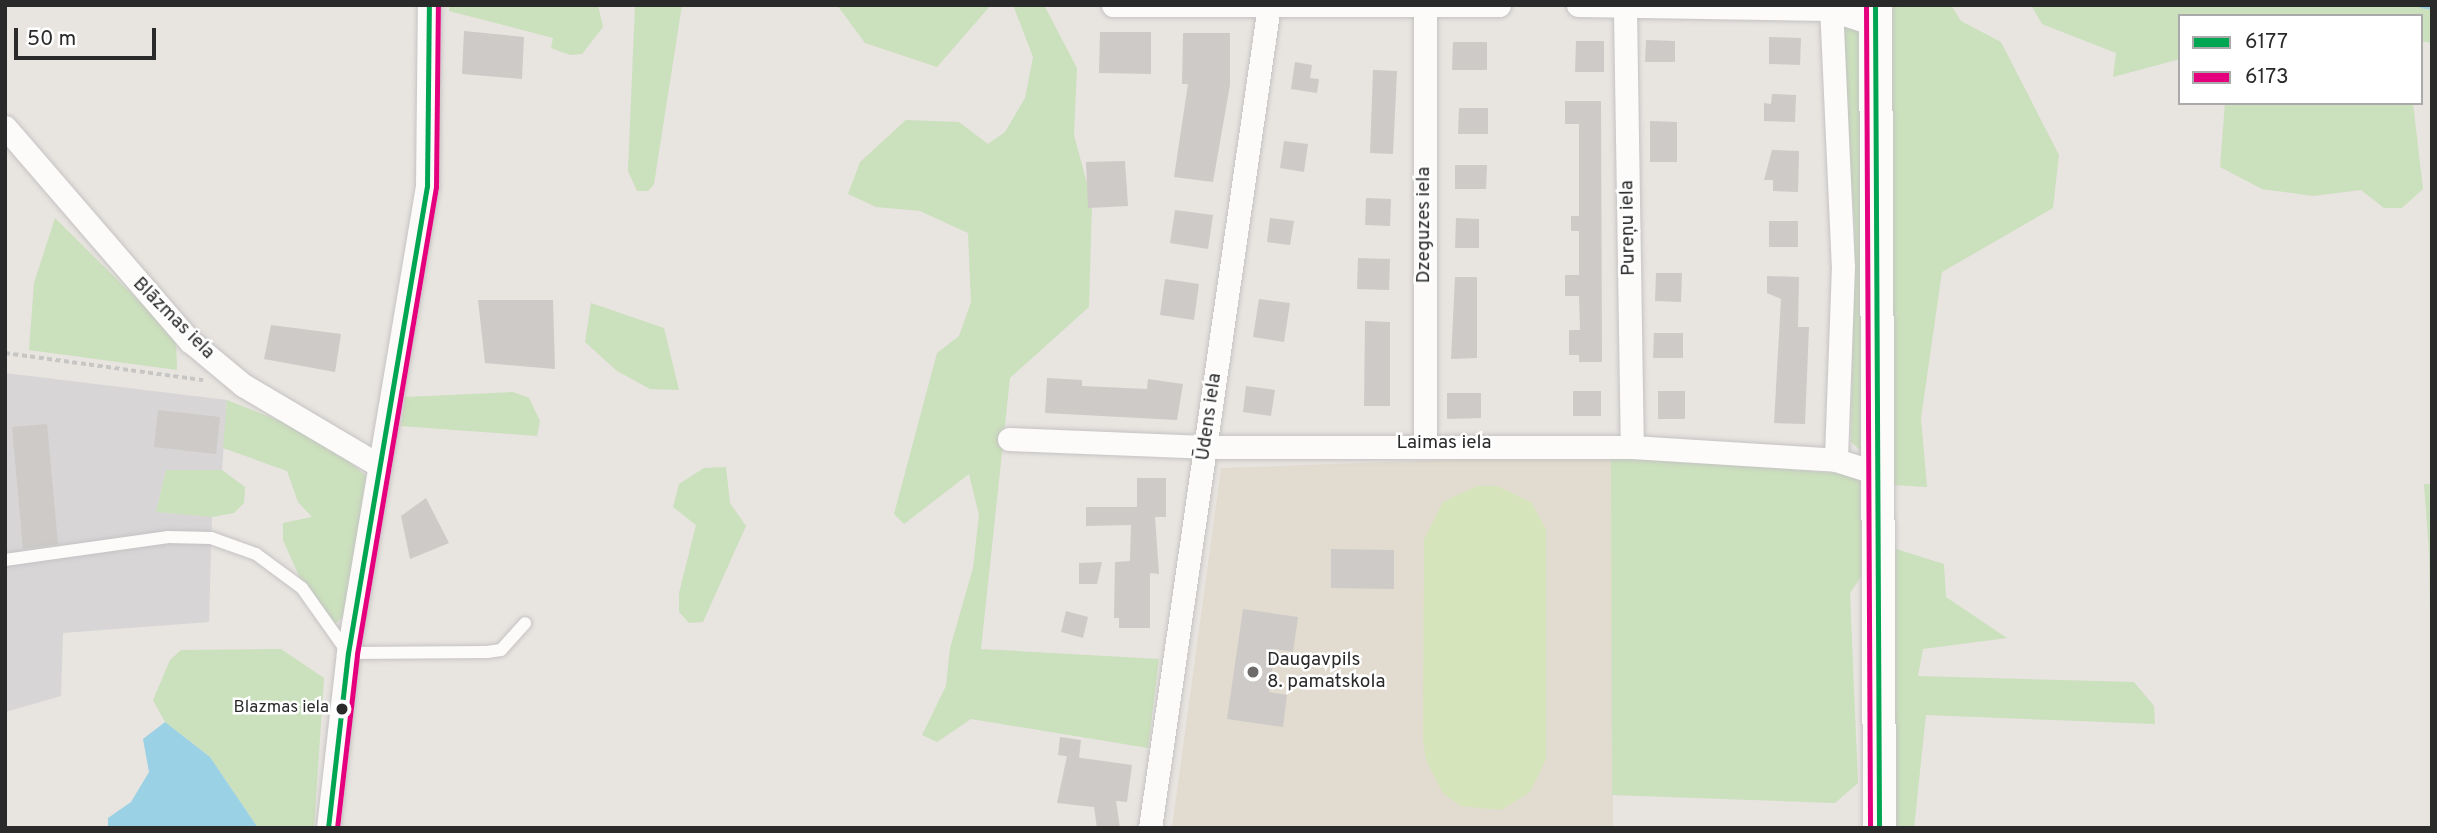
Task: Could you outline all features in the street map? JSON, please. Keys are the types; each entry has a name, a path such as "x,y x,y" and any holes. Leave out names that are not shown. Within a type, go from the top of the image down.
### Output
{"main road":[{"path":"1875,15 1879,828"}],"street":[{"path":"328,828 348,653 427,186 429,5"},
{"path":"1113,5 1425,8 1499,5"},
{"path":"1578,5 1625,10 1829,7 1875,15"},
{"name":"Ūdens iela","path":"1150,828 1269,6"},
{"path":"1829,7 1843,266 1836,460"},
{"name":"Dzeguzes iela","path":"1425,8 1425,443"},
{"name":"Pureņu iela","path":"1625,10 1632,447"},
{"name":"Blāzmas iela","path":"5,127 118,264 190,341 243,385 380,466"},
{"name":"Laimas iela","path":"1009,439 1205,447 1425,443 1632,447 1836,460 1877,472"}],"lane":[{"path":"5,560 168,537 211,538 256,554 302,588 348,653 502,650 525,622"}],"path":[{"path":"5,353 243,385"}],"shaded area":[{"path":"5,373 227,400 222,470 166,470 156,512 212,517 209,622 63,633 61,696 5,712"},
{"path":"1611,454 1613,828 1172,828 1221,468"}],"green space":[{"path":"449,5 598,5 603,27 582,54 570,55 551,48 553,38 449,11"},
{"path":"635,5 682,5 654,184 648,191 637,191 628,171"},
{"path":"837,5 991,5 937,67 865,43"},
{"path":"1013,5 1044,5 1077,68 1074,135 1092,202 1089,307 1010,378 981,649 1159,659 1148,748 971,719 937,742 922,735 946,686 950,648 973,568 979,515 969,474 904,524 894,514 937,353 959,336 971,302 968,233 920,211 876,207 848,194 860,162 906,120 959,122 988,144 1005,132 1025,98 1033,57"},
{"path":"1889,5 1951,5 1961,21 2001,42 2059,155 2053,208 1942,272 1921,418 1927,487 1893,485"},
{"path":"2031,5 2432,5 2432,43 2423,41 2423,14 2178,14 2178,60 2113,77 2116,53 2042,24"},
{"path":"1837,21 1860,33 1867,446 1860,450 1851,442 1855,227"},
{"path":"2225,105 2413,105 2423,189 2402,208 2384,208 2361,190 2313,196 2262,189 2220,167"},
{"path":"55,218 176,338 177,370 29,350 34,283"},
{"path":"591,303 664,328 679,390 650,389 617,371 585,342"},
{"path":"513,392 529,398 540,421 537,436 401,426 405,397"},
{"path":"227,400 320,437 366,476 345,615 333,626 302,583 283,540 283,523 312,517 298,502 287,471 223,448"},
{"path":"1611,454 1867,476 1867,568 1850,593 1858,783 1835,803 1612,795"},
{"path":"726,467 730,503 746,526 703,622 689,623 679,612 679,593 696,525 673,507 679,484 704,468"},
{"path":"166,470 222,470 245,487 244,503 234,513 212,517 156,512"},
{"path":"2424,484 2432,484 2432,760 2429,552"},
{"path":"1477,486 1497,486 1531,502 1546,529 1546,759 1530,792 1501,810 1460,806 1443,793 1426,760 1423,740 1424,539 1443,502"},
{"path":"1890,547 1944,564 1946,597 2007,638 1923,649 1918,676 2134,682 2154,706 2155,724 1926,715 1914,828 1891,828"},
{"path":"281,649 324,678 314,828 258,828 210,757 165,722 153,700 170,660 181,650"}],"water":[{"path":"165,722 210,757 258,828 108,828 108,818 131,802 149,772 143,739"}],"building":[{"path":"464,31 524,37 522,79 462,74"},
{"path":"1100,32 1151,32 1151,74 1099,73"},
{"path":"1183,33 1230,33 1230,85 1213,182 1174,177 1188,84 1182,84"},
{"path":"1769,37 1801,38 1800,65 1769,64"},
{"path":"1646,40 1675,41 1675,62 1645,62"},
{"path":"1576,41 1604,41 1604,72 1575,72"},
{"path":"1453,42 1487,42 1487,70 1452,70"},
{"path":"1295,62 1312,65 1310,78 1319,79 1317,93 1291,89"},
{"path":"1373,70 1397,71 1393,154 1370,153"},
{"path":"1772,94 1796,95 1795,122 1764,121 1764,103 1771,104"},
{"path":"1565,101 1601,101 1602,362 1579,362 1579,355 1569,355 1569,330 1580,330 1579,296 1565,296 1565,275 1579,275 1579,231 1571,231 1571,216 1579,216 1579,124 1565,124"},
{"path":"1459,108 1488,108 1488,134 1458,134"},
{"path":"1650,121 1677,122 1677,162 1650,162"},
{"path":"1284,141 1308,144 1304,172 1280,168"},
{"path":"1772,150 1799,151 1798,192 1773,191 1773,180 1764,180"},
{"path":"1125,161 1128,206 1088,208 1086,162"},
{"path":"1455,165 1487,165 1486,189 1455,189"},
{"path":"1366,198 1391,199 1390,226 1365,225"},
{"path":"1175,210 1213,215 1208,249 1170,243"},
{"path":"1270,218 1294,221 1290,245 1267,242"},
{"path":"1456,218 1479,219 1479,248 1455,248"},
{"path":"1769,221 1798,221 1798,247 1769,247"},
{"path":"1358,258 1390,259 1389,290 1357,289"},
{"path":"1656,273 1682,273 1681,302 1655,301"},
{"path":"1767,276 1799,277 1798,327 1809,327 1805,424 1774,423 1781,299 1767,293"},
{"path":"1455,277 1477,277 1477,358 1451,359"},
{"path":"1165,279 1199,284 1194,320 1160,315"},
{"path":"1259,299 1290,303 1284,342 1253,337"},
{"path":"478,300 553,300 555,369 485,363"},
{"path":"1365,321 1390,322 1390,406 1364,406"},
{"path":"271,325 341,334 335,372 264,359"},
{"path":"1654,333 1683,333 1683,358 1653,358"},
{"path":"1047,378 1082,380 1082,386 1147,389 1148,379 1183,384 1177,420 1045,413"},
{"path":"1246,386 1275,390 1271,416 1243,412"},
{"path":"1573,391 1601,391 1601,416 1573,416"},
{"path":"1658,391 1685,391 1685,419 1658,419"},
{"path":"1447,393 1481,393 1481,418 1447,419"},
{"path":"158,410 220,417 216,454 154,447"},
{"path":"47,424 58,544 23,549 12,427"},
{"path":"1137,478 1166,478 1166,517 1155,517 1159,574 1150,573 1150,628 1119,628 1119,618 1114,618 1115,562 1130,561 1131,525 1086,526 1086,507 1137,507"},
{"path":"426,498 449,543 410,559 401,516"},
{"path":"1331,549 1394,550 1394,589 1331,588"},
{"path":"1102,562 1097,584 1079,584 1079,563"},
{"name":"Daugavpils 8. pamatskola","path":"1243,609 1298,617 1293,652 1275,649 1269,692 1287,695 1283,727 1227,719"},
{"path":"1066,611 1088,617 1083,638 1061,632"},
{"path":"1060,737 1081,740 1079,758 1058,755"},
{"path":"1067,756 1132,765 1127,802 1116,801 1120,828 1097,828 1094,807 1057,803"}],"waterway":[{"path":"2421,5 2432,7"}],"transit line":[{"name":"6177","path":"328,828 348,653 427,186 429,5"},
{"name":"6173","path":"337,828 357,654 436,187 438,5"},
{"name":"6173","path":"1866,5 1870,828"},
{"name":"6177","path":"1875,5 1879,828"}],"place":[{"name":"Daugavpils 8. pamatskola","path":"1253,672"},
{"name":"Blazmas iela","path":"342,709"}]}
